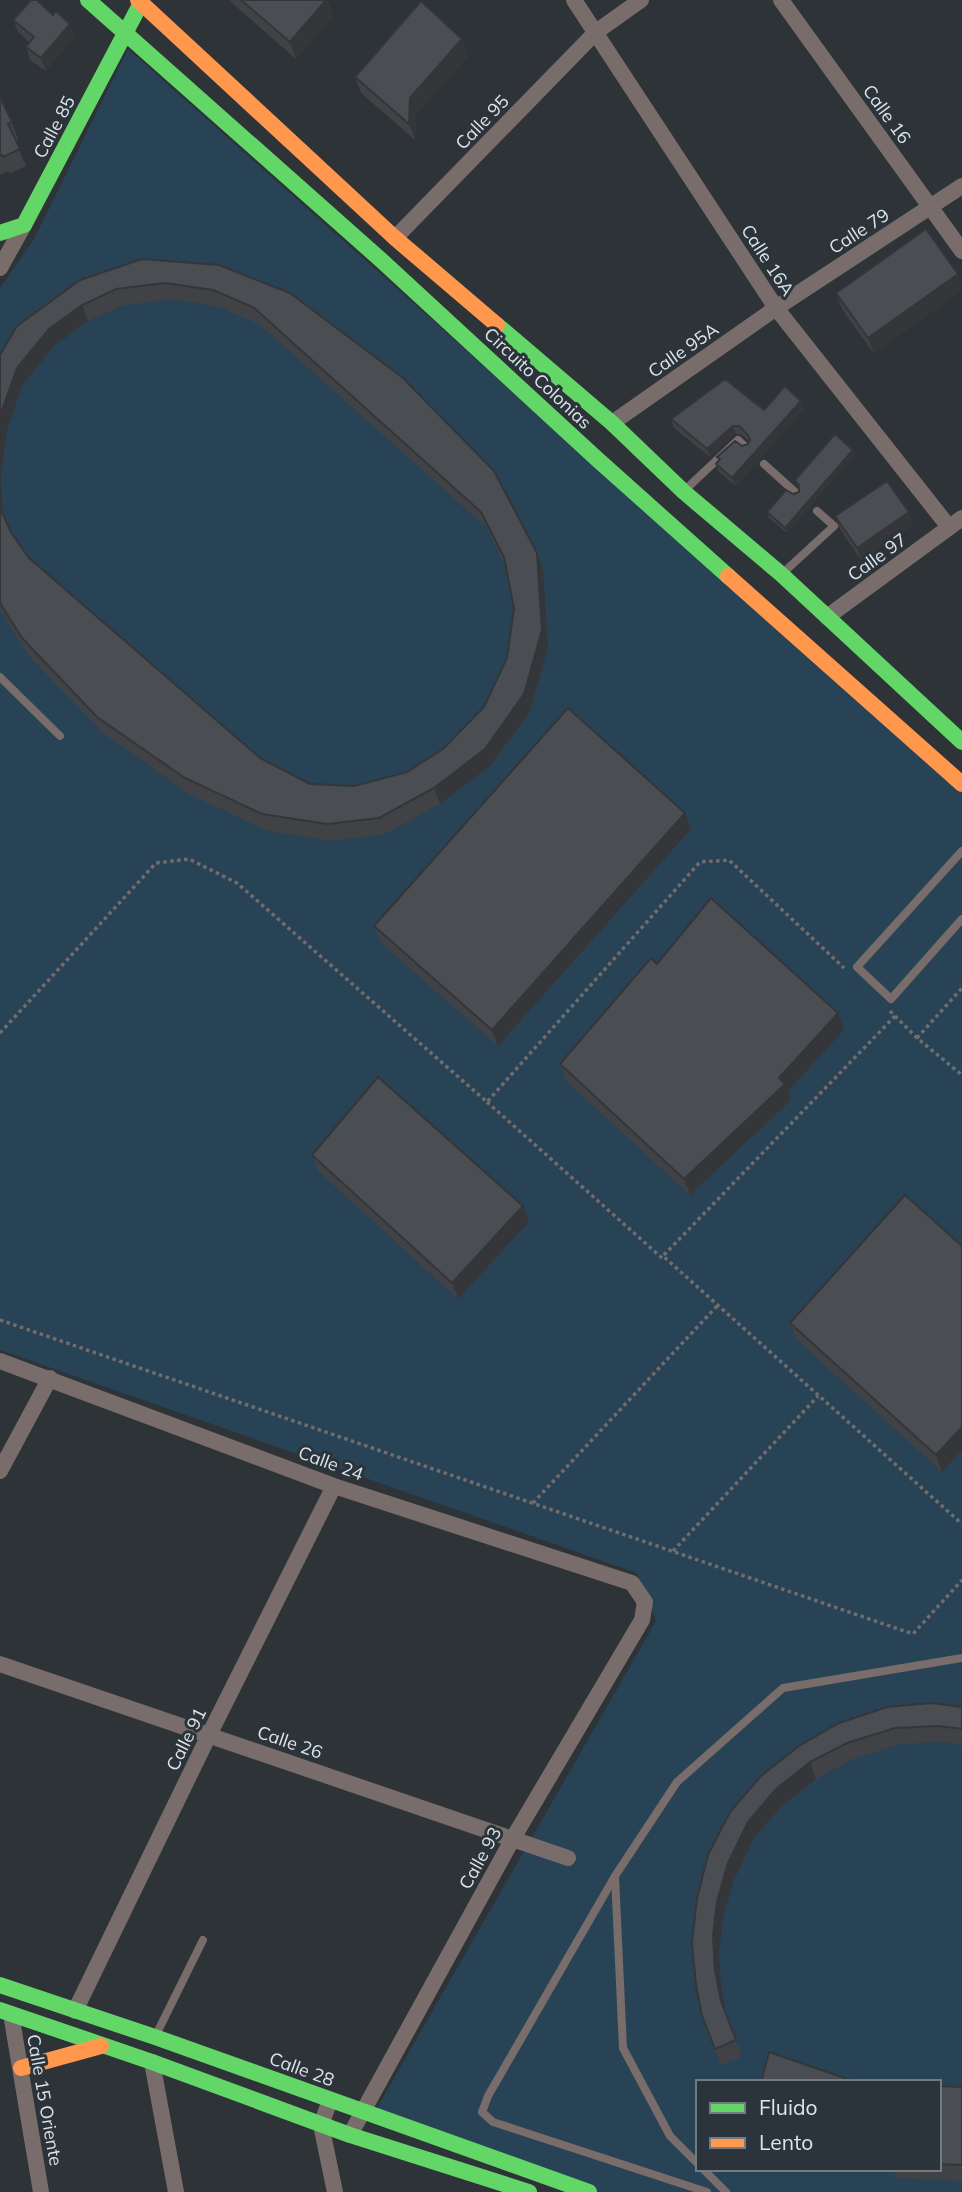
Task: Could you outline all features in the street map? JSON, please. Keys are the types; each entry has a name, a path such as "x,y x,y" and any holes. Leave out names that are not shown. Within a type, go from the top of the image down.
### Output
{"main road":[{"name":"Circuito Colonias","path":"88,0 381,260 597,459 962,784"},
{"name":"Circuito Colonias","path":"140,1 395,238 611,424 684,492 782,574 962,743"},
{"name":"Calle 85","path":"24,225 140,1"},
{"path":"0,233 24,225"},
{"name":"Calle 28","path":"0,1985 155,2037 589,2192"},
{"path":"5,2012 152,2062 350,2135 529,2192"},
{"path":"21,2068 102,2046"}],"street":[{"name":"Calle 16A","path":"574,0 776,308 956,523"},
{"name":"Calle 95","path":"395,238 596,32 641,0"},
{"name":"Calle 16","path":"781,0 962,251"},
{"name":"Calle 79","path":"776,308 962,186"},
{"name":"Calle 85","path":"0,268 24,225"},
{"name":"Calle 95A","path":"611,424 776,308"},
{"name":"Calle 97","path":"827,617 956,523"},
{"name":"Calle 24","path":"0,1360 334,1486 632,1583 645,1602"},
{"path":"0,1471 50,1378"},
{"name":"Calle 91","path":"75,2011 209,1734 334,1486"},
{"name":"Calle 93","path":"350,2135 512,1840 642,1620 645,1602"},
{"name":"Calle 26","path":"0,1664 568,1858"},
{"name":"Calle 15 Oriente","path":"5,2012 21,2068 41,2192"},
{"path":"152,2062 176,2192"},
{"path":"330,2100 321,2125 335,2192"},
{"path":"481,2175 485,2192"}],"lane":[{"path":"684,492 738,440 747,449"},
{"path":"764,464 795,492"},
{"path":"782,574 834,526 817,511"},
{"path":"0,677 60,736"},
{"path":"962,851 857,967 891,999 962,919"},
{"path":"707,2192 493,2122 482,2112 488,2096 615,1876 677,1782 783,1688 962,1658"},
{"path":"615,1876 623,2048 670,2136 696,2162"},
{"path":"155,2037 203,1940"},
{"path":"705,2171 726,2192"}],"path":[{"path":"0,1033 156,863 189,859 237,883 962,1524"},
{"path":"487,1102 700,862 729,860 846,970"},
{"path":"917,1038 962,988"},
{"path":"885,1007 962,1075"},
{"path":"895,1016 663,1256 962,1524"},
{"path":"533,1503 716,1306"},
{"path":"0,1320 913,1634 962,1580"},
{"path":"673,1551 818,1396"}],"shaded area":[{"path":"128,49 962,792 962,2192 588,2192 373,2115 656,1621 637,1573 0,1350 0,288 34,239"}],"building":[{"path":"31,0 37,0 53,15 56,11 70,24 41,58 26,47 34,37 13,20"},
{"path":"241,0 326,0 290,42"},
{"path":"421,1 462,39 410,98 409,124 355,77"},
{"path":"0,97 12,122 8,124 20,149 3,157 0,156"},
{"path":"926,229 958,274 868,338 836,293"},
{"path":"142,259 219,265 290,293 403,378 494,471 537,553 542,630 524,694 485,749 434,788 379,818 327,824 262,814 185,778 97,717 22,638 0,603 0,508 11,532 28,557 260,758 310,784 354,786 407,772 443,749 484,707 507,658 514,608 504,557 481,512 253,307 213,290 165,283 116,289 82,305 49,329 17,368 0,423 0,355 17,326 80,280"},
{"path":"725,379 764,410 785,386 801,401 732,478 716,464 720,459 717,457 735,441 742,446 748,444 748,435 739,426 733,426 707,449 671,419"},
{"path":"835,434 853,450 785,528 767,512 786,490 793,494 799,492 799,485 795,480"},
{"path":"887,481 909,512 857,548 835,516"},
{"path":"568,708 685,813 492,1030 374,926"},
{"path":"711,898 838,1013 779,1078 785,1084 684,1179 560,1064 651,958 657,964"},
{"path":"378,1077 523,1206 452,1283 312,1155"},
{"path":"905,1195 962,1246 962,1427 936,1455 790,1323"},
{"path":"932,1703 962,1707 962,1729 938,1726 895,1728 847,1743 810,1762 776,1789 748,1822 728,1863 717,1902 713,1936 715,1970 721,2001 736,2040 715,2049 702,2016 692,1943 697,1898 708,1855 730,1812 761,1776 799,1746 839,1723 887,1707"},
{"path":"769,2052 850,2080 762,2080"},
{"path":"941,2086 962,2087 962,2165 941,2164"}],"traffic: fast":[{"path":"88,0 381,260 728,576"},
{"path":"0,233 24,225 141,3"},
{"path":"497,325 612,423 684,492 781,574 962,742"},
{"path":"0,1985 155,2037 589,2192"},
{"path":"0,2010 152,2062 350,2135 529,2192"}],"traffic: slow":[{"path":"138,0 395,238 497,325"},
{"path":"728,576 962,784"},
{"path":"21,2068 101,2046"}]}
